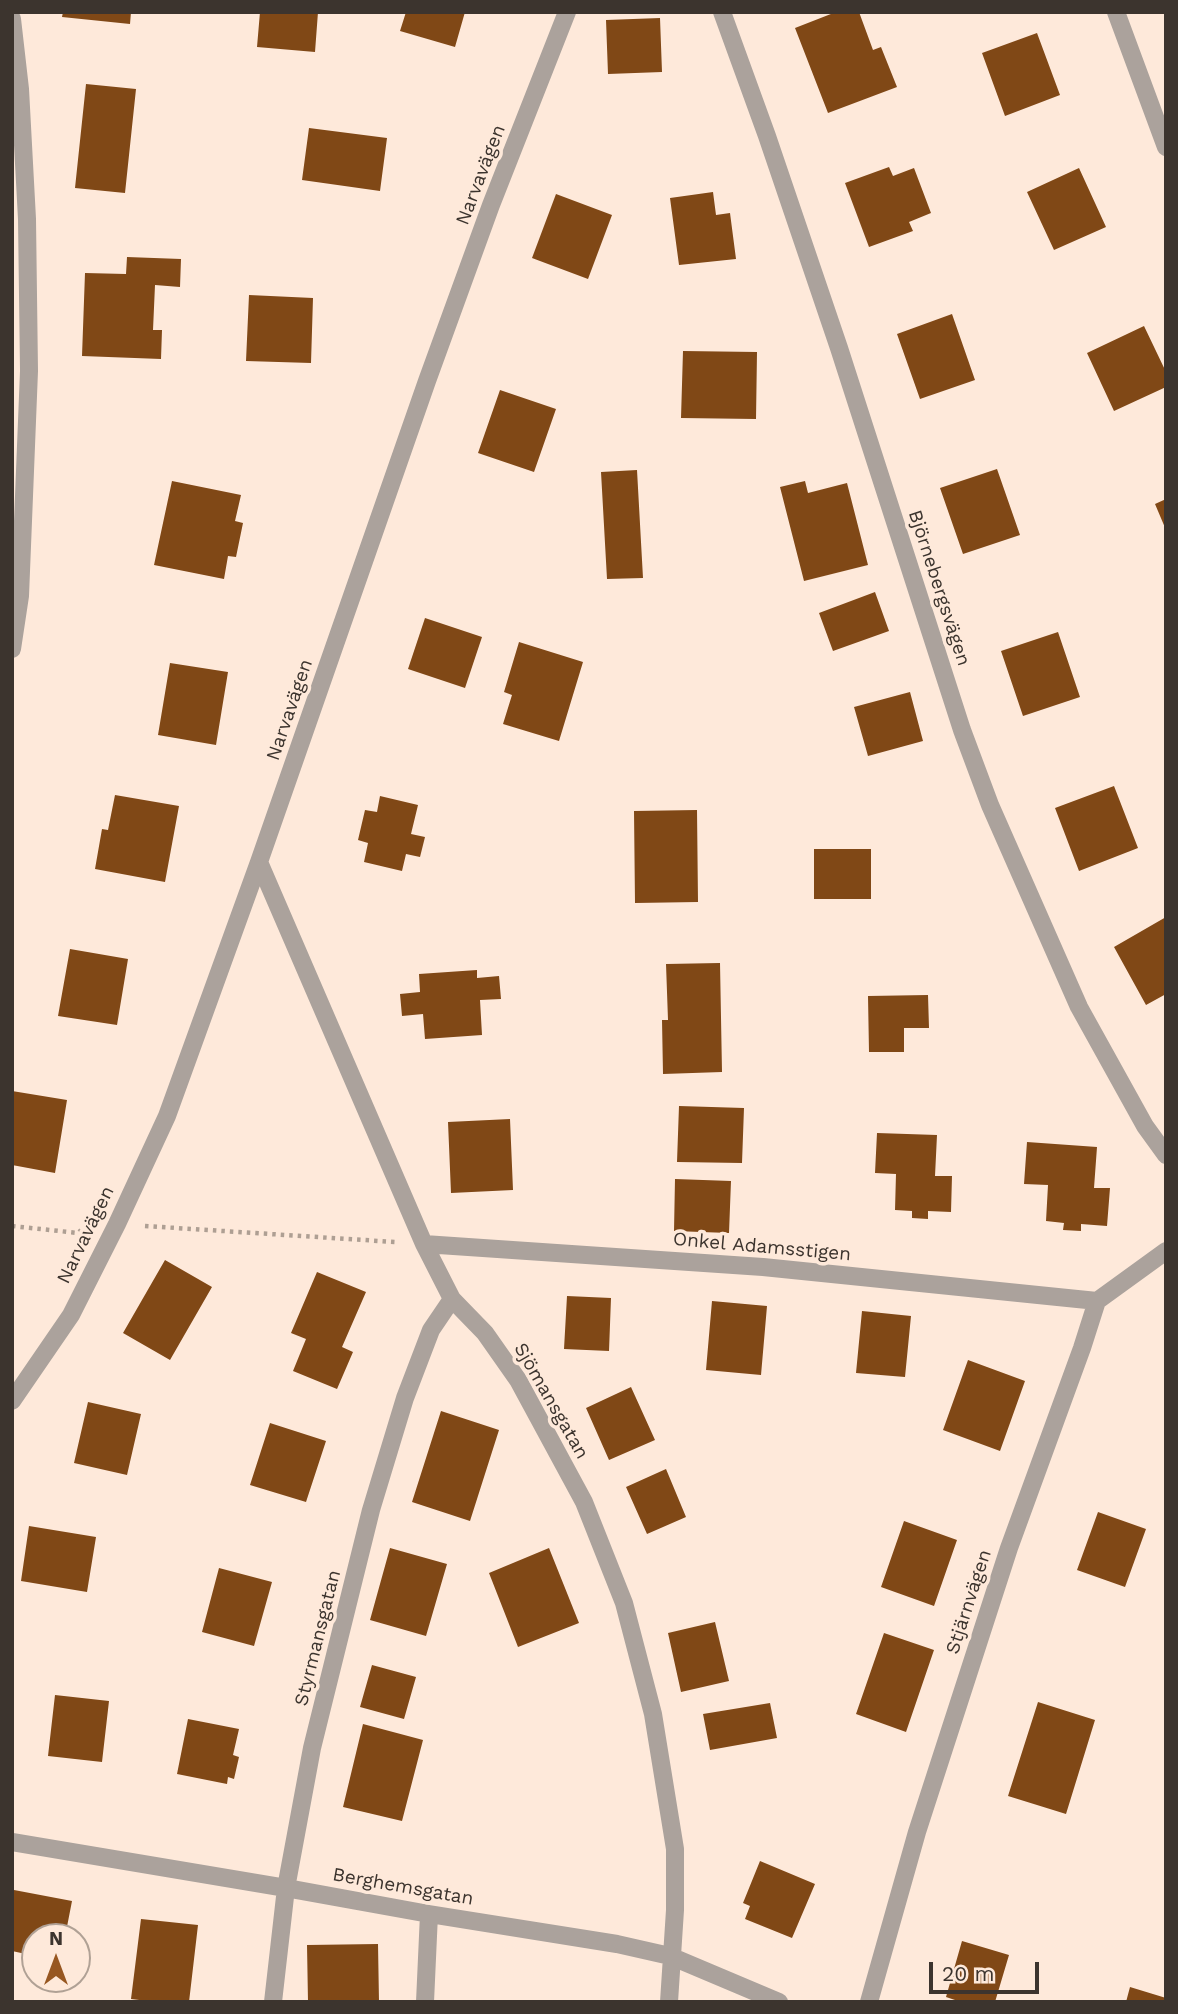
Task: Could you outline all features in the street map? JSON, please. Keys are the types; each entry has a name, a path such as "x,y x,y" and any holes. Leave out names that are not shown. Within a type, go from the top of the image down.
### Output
{"street":[{"name":"Narvavägen","path":"12,1401 71,1315 167,1116 260,862 427,381 491,205 567,12"},
{"name":"Björnebergsvägen","path":"722,12 784,186 962,730 990,805 1079,1007 1145,1126 1166,1154"},
{"path":"1116,12 1166,147"},
{"path":"12,19 20,89 27,219 21,372 20,596 12,649"},
{"name":"Sjömansgatan","path":"260,862 424,1244 452,1299 485,1333 519,1380 584,1502 624,1603 653,1714 675,1849 675,1910 669,2002"},
{"name":"Onkel Adamsstigen","path":"424,1244 763,1267 1097,1301"},
{"path":"1097,1301 1166,1251"},
{"name":"Styrmansgatan","path":"273,2002 286,1888 312,1748 371,1510 409,1387 431,1330 452,1299"},
{"name":"Stjärnvägen","path":"869,2002 917,1832 1009,1548 1097,1301"},
{"name":"Berghemsgatan","path":"12,1842 617,1944 670,1956 779,2002"},
{"path":"425,2002 429,1914"}],"path":[{"path":"12,1226 78,1233 88,1222 424,1244"}],"building":[{"path":"63,12 131,12 130,24 62,17"},
{"path":"260,12 318,12 315,52 257,47"},
{"path":"406,12 465,12 455,47 400,31"},
{"path":"836,12 859,12 873,50 881,47 897,87 828,113 795,28"},
{"path":"660,18 662,72 608,74 606,20"},
{"path":"1037,33 1060,95 1005,116 982,53"},
{"path":"86,84 136,89 125,193 75,188"},
{"path":"309,128 387,138 380,191 302,180"},
{"path":"889,167 893,176 914,168 931,213 909,222 913,231 869,247 845,183"},
{"path":"1079,168 1106,227 1054,250 1027,192"},
{"path":"713,192 716,215 730,213 736,259 679,265 670,198"},
{"path":"556,194 612,215 588,279 532,258"},
{"path":"127,257 181,259 180,287 155,285 153,330 162,330 161,359 82,356 85,273 126,274"},
{"path":"249,295 313,298 311,363 246,361"},
{"path":"952,314 975,380 920,399 897,334"},
{"path":"1144,326 1166,372 1166,387 1114,411 1087,353"},
{"path":"683,351 757,352 756,419 681,418"},
{"path":"500,390 556,409 534,472 478,453"},
{"path":"997,469 1020,535 963,554 940,488"},
{"path":"637,470 643,578 607,579 601,472"},
{"path":"172,481 241,495 235,521 243,523 236,557 228,556 224,579 154,565"},
{"path":"805,481 808,493 847,483 868,565 804,581 780,487"},
{"path":"1166,499 1166,530 1155,504"},
{"path":"875,592 889,631 833,651 819,613"},
{"path":"425,618 482,637 465,688 408,669"},
{"path":"1058,632 1080,697 1023,716 1001,651"},
{"path":"519,642 583,662 559,741 503,724 512,695 504,692"},
{"path":"170,663 228,672 216,745 158,735"},
{"path":"910,692 923,741 868,756 854,707"},
{"path":"1114,786 1138,848 1079,871 1055,808"},
{"path":"115,795 179,806 165,882 95,869 102,829 108,830"},
{"path":"380,796 418,805 411,834 425,837 420,857 406,854 402,871 364,862 368,843 358,840 365,810 377,812"},
{"path":"697,810 698,902 635,903 634,811"},
{"path":"814,849 871,849 871,899 814,899"},
{"path":"1166,917 1166,994 1146,1005 1114,947"},
{"path":"70,949 128,959 117,1025 58,1016"},
{"path":"720,963 722,1072 663,1074 662,1020 668,1020 666,964"},
{"path":"477,970 477,978 499,976 501,999 480,1000 482,1035 425,1039 423,1014 402,1016 400,994 420,992 419,974"},
{"path":"928,995 929,1028 904,1028 904,1052 869,1052 868,996"},
{"path":"12,1091 67,1100 55,1173 12,1165"},
{"path":"679,1106 744,1108 742,1163 677,1162"},
{"path":"510,1119 513,1190 451,1193 448,1122"},
{"path":"877,1133 937,1135 935,1176 952,1176 951,1212 928,1211 928,1219 912,1218 912,1211 895,1210 896,1174 875,1173"},
{"path":"1027,1142 1097,1147 1094,1188 1110,1188 1107,1226 1081,1224 1081,1231 1063,1230 1064,1223 1046,1221 1048,1185 1024,1184"},
{"path":"675,1179 731,1181 729,1233 674,1231"},
{"path":"165,1260 212,1287 170,1360 123,1333"},
{"path":"317,1272 366,1292 342,1347 353,1352 337,1389 293,1371 306,1339 291,1333"},
{"path":"567,1296 611,1298 609,1351 564,1349"},
{"path":"712,1301 767,1306 761,1375 706,1370"},
{"path":"862,1311 911,1316 905,1377 856,1373"},
{"path":"968,1360 1025,1381 1000,1451 943,1430"},
{"path":"631,1387 655,1440 609,1460 586,1408"},
{"path":"88,1402 141,1414 127,1475 74,1463"},
{"path":"441,1411 499,1430 470,1521 412,1502"},
{"path":"270,1423 326,1441 306,1502 250,1485"},
{"path":"666,1469 686,1517 647,1534 626,1487"},
{"path":"1098,1512 1146,1529 1125,1587 1077,1570"},
{"path":"904,1521 957,1540 934,1606 881,1587"},
{"path":"29,1526 96,1537 87,1592 21,1581"},
{"path":"390,1548 447,1564 426,1636 370,1620"},
{"path":"549,1548 579,1623 518,1647 489,1573"},
{"path":"219,1568 272,1582 254,1646 202,1632"},
{"path":"715,1622 729,1681 681,1692 668,1633"},
{"path":"884,1633 934,1650 906,1732 856,1714"},
{"path":"372,1665 416,1677 404,1719 360,1707"},
{"path":"55,1695 109,1701 102,1762 48,1756"},
{"path":"1038,1702 1095,1720 1066,1814 1008,1796"},
{"path":"770,1703 777,1738 710,1750 703,1714"},
{"path":"188,1719 239,1729 233,1755 239,1757 234,1779 228,1777 227,1784 177,1774"},
{"path":"363,1724 423,1740 402,1821 343,1807"},
{"path":"760,1861 815,1884 792,1938 745,1919 750,1906 743,1903"},
{"path":"14,1890 72,1901 68,1923 21,1923 21,1953 12,1951"},
{"path":"141,1919 198,1925 189,2002 131,1999"},
{"path":"962,1941 1009,1955 995,2002 961,2002 946,1997"},
{"path":"378,1944 379,2002 308,2002 307,1945"},
{"path":"1130,1987 1166,1998 1166,2002 1126,2002"}]}
